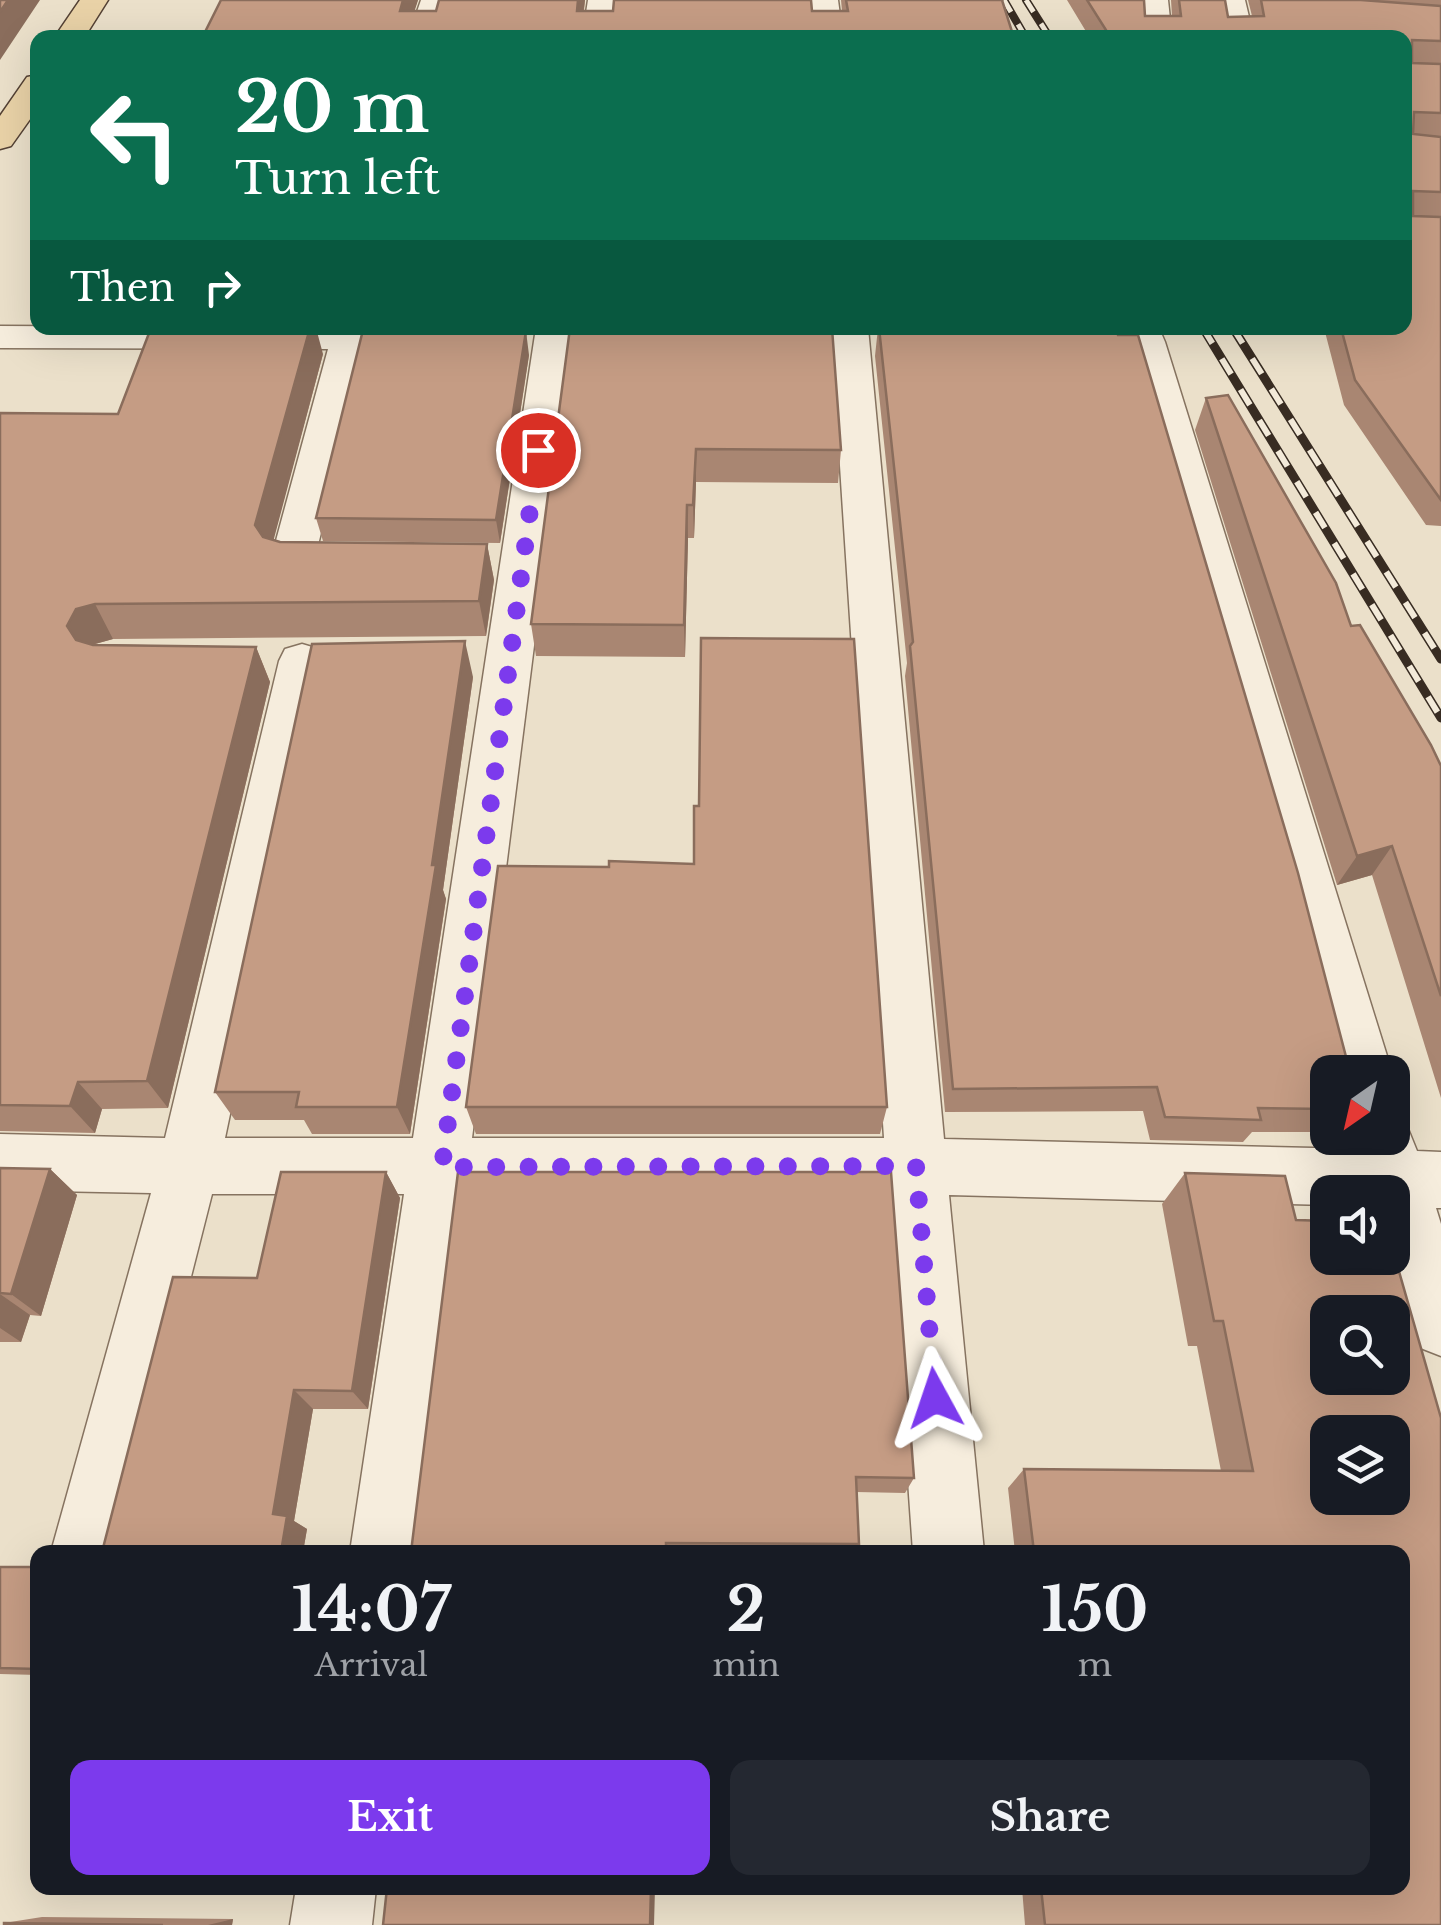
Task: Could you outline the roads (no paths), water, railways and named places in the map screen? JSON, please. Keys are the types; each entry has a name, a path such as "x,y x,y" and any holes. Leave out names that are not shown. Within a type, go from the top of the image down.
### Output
{"main road":[{"path":"74,30 94,0"},
{"path":"0,139 30,96"}],"street":[{"path":"427,30 436,0"},
{"path":"598,30 602,0"},
{"path":"824,0 827,30"},
{"path":"1154,0 1157,30"},
{"path":"1231,0 1238,30"},
{"path":"0,336 170,335"},
{"path":"341,335 293,559 389,560"},
{"path":"386,1545 442,1167 490,656 540,336 440,335"},
{"path":"1028,340 1143,335 1167,426 1358,1055"},
{"path":"851,336 947,1545"},
{"path":"88,1545 189,1166 302,661"},
{"path":"0,1162 442,1167 1406,1165 1441,1324"},
{"path":"331,1925 335,1895"}],"railway":[{"path":"1004,0 1021,30"},
{"path":"1026,0 1045,30"},
{"path":"1207,335 1441,718"},
{"path":"1237,335 1441,659"}]}
